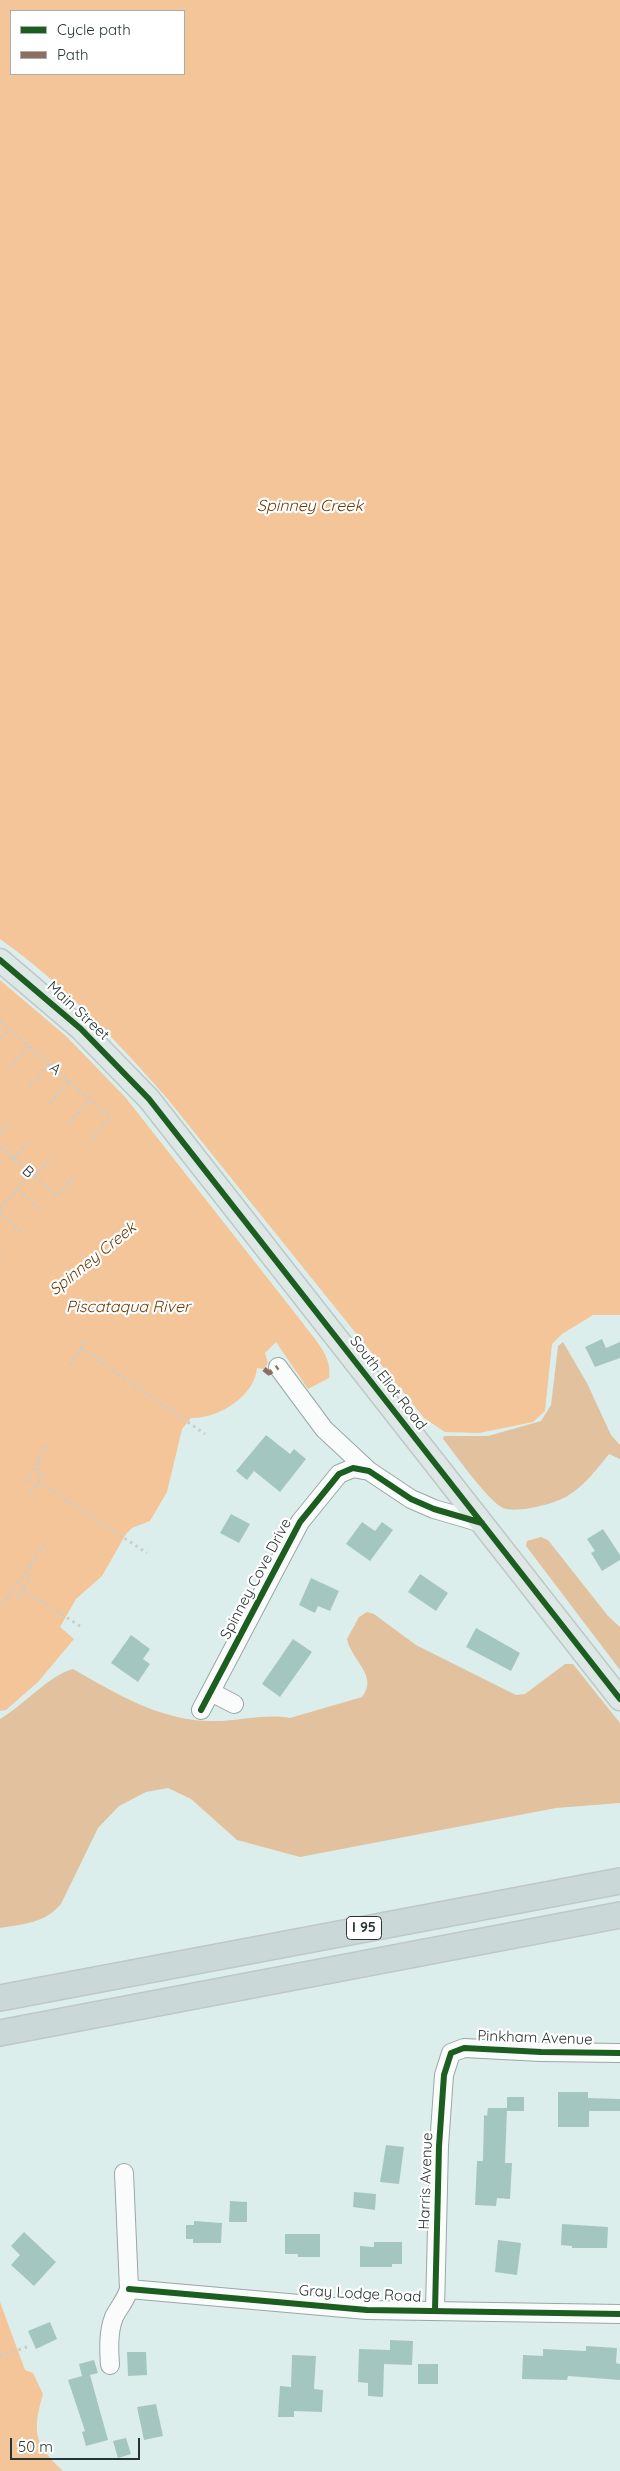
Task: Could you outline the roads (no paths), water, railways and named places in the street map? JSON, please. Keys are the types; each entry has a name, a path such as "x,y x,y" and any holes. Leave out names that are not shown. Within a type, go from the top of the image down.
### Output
{"highway":[{"name":"I 95","path":"0,1998 620,1881"},
{"name":"I 95","path":"0,2033 620,1915"}],"main road":[{"name":"Main Street","path":"0,960 81,1028 136,1084"},
{"name":"South Eliot Road","path":"136,1084 620,1700"}],"street":[{"path":"278,1368 324,1429 369,1471 410,1499 434,1509 482,1523"},
{"name":"Spinney Cove Drive","path":"201,1710 300,1522 339,1474 353,1468 369,1471"},
{"path":"211,1692 234,1704"},
{"name":"Pinkham Avenue","path":"451,2054 464,2048 541,2052 620,2053"},
{"name":"Harris Avenue","path":"435,2310 439,2146 444,2075 451,2054"},
{"path":"110,2365 110,2334 114,2318 126,2301 129,2289 124,2173"},
{"name":"Gray Lodge Road","path":"129,2289 367,2310 620,2314"}],"water":[{"name":"Spinney Creek","path":"0,0 620,0 620,1315 593,1315 562,1334 552,1344 545,1411 533,1422 479,1433 445,1432 424,1418 166,1097 88,1013 23,956 0,939"},
{"name":"Piscataqua River","path":"0,980 67,1037 126,1098 317,1341 328,1362 329,1378 308,1389 276,1342 265,1353 268,1363 264,1369 257,1368 250,1388 242,1396 233,1404 212,1415 191,1418 182,1429 167,1492 150,1521 132,1528 126,1534 102,1576 76,1599 60,1627 74,1639 38,1682 6,1710 0,1711"},
{"path":"0,2302 25,2370 33,2373 43,2394 37,2418 38,2437 46,2453 63,2471 0,2471"}]}
